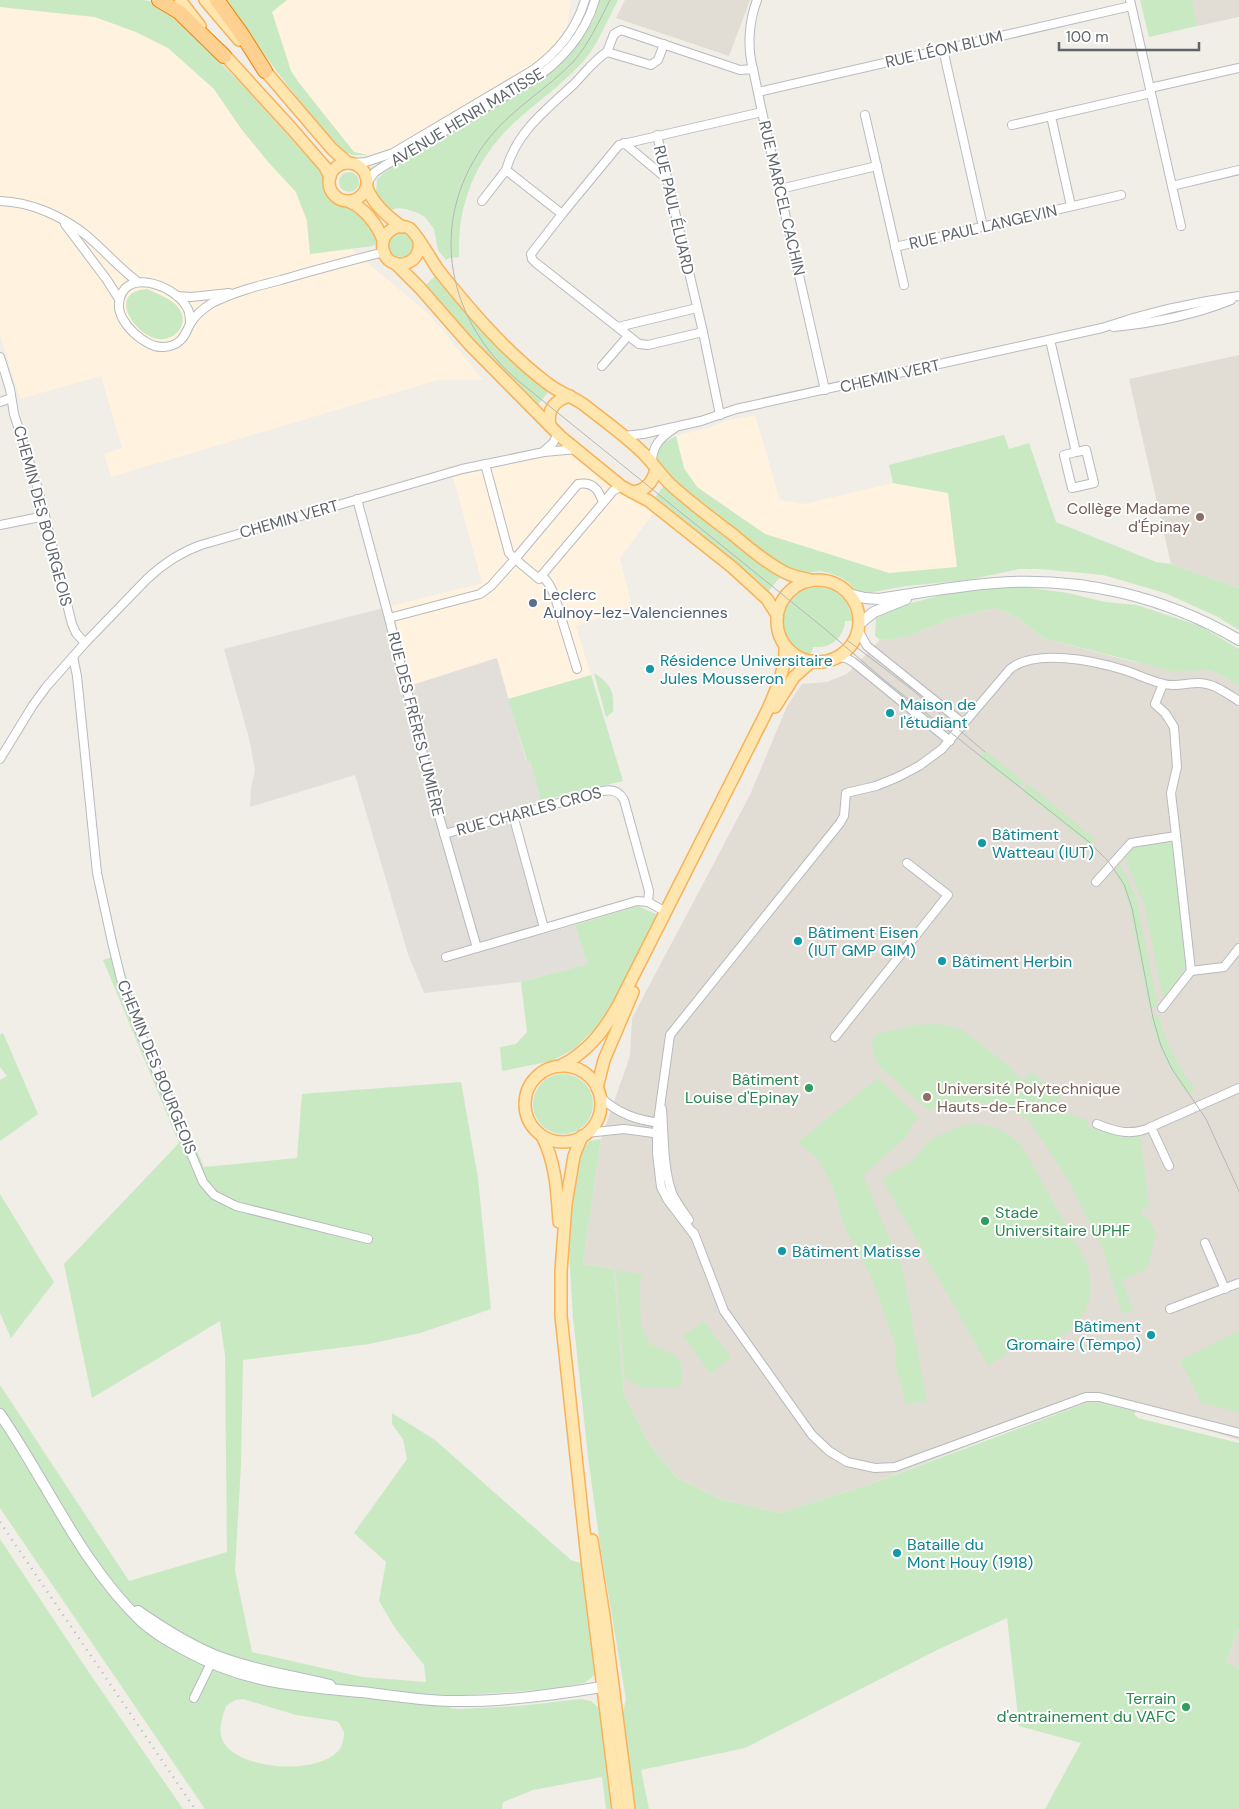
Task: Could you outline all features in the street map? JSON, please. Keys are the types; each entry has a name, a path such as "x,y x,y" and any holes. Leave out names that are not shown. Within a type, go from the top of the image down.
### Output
{"highway":[{"path":"159,0 179,12 224,56"},
{"path":"217,0 265,71"}],"main road":[{"path":"180,0 224,56 325,167 330,177 330,188 334,196 361,208 378,228 383,240 384,252 389,260 395,263 416,283 468,344 576,450 621,486 646,498 739,573 767,599 777,615"},
{"path":"205,0 332,149 362,169 371,196 384,213 402,227 414,232 447,281 498,339 539,377 582,404 622,435 643,453 673,487 764,559 788,574 811,580 832,582 849,594 857,608 858,627 850,646 838,657 825,661 812,661 796,656 785,645 778,631 777,615 786,594 798,584 811,580"},
{"path":"330,177 335,168 351,163"},
{"path":"350,202 360,198 367,184"},
{"path":"383,240 390,230 402,227"},
{"path":"395,263 406,264 415,258 419,251 420,241"},
{"path":"550,425 549,415 552,407 559,400 570,396"},
{"path":"632,492 642,490 648,486 653,479 654,466"},
{"path":"629,1809 588,1568 564,1353 555,1175 551,1155 542,1136 528,1118 525,1106 526,1095 531,1084 539,1075 576,1058 587,1049 608,1023 666,912 769,705 784,664 785,645"},
{"path":"561,1271 567,1196 575,1152 584,1135 597,1119 600,1108 598,1093 604,1060 634,989 775,706 794,677 812,661"},
{"path":"560,1066 582,1072 591,1079 598,1093"},
{"path":"542,1136 560,1142 584,1135"},
{"path":"608,1687 618,1809"}],"street":[{"path":"573,30 579,0"},
{"name":"AVENUE HENRI MATISSE","path":"351,163 366,162 393,153 520,80 550,57 573,30 585,0"},
{"name":"AVENUE HENRI MATISSE","path":"367,184 372,175 384,166 530,82 549,69 577,38 586,23 595,0"},
{"path":"757,0 750,25 750,56 762,112"},
{"path":"1130,3 1181,226"},
{"name":"RUE LÉON BLUM","path":"758,92 1130,3"},
{"path":"482,201 506,170 514,148 530,124 586,72 598,57 607,52 613,36 619,30 740,70 752,69"},
{"path":"607,52 651,65 658,60 664,44"},
{"path":"943,49 983,226"},
{"path":"1012,125 1239,68"},
{"name":"RUE MARCEL CACHIN","path":"656,135 762,112 825,390"},
{"path":"866,114 904,285"},
{"name":"RUE PAUL LANGEVIN","path":"1051,116 1071,206"},
{"name":"RUE PAUL ÉLUARD","path":"703,332 643,345 628,336 532,259 532,251 616,147 624,143 656,135 703,332 720,414"},
{"path":"624,143 667,180"},
{"path":"780,189 877,166"},
{"path":"506,170 562,214"},
{"path":"1172,186 1239,170"},
{"name":"RUE PAUL LANGEVIN","path":"896,247 1121,195"},
{"path":"0,201 29,206 62,220 86,235 124,272 138,282"},
{"path":"62,220 119,299"},
{"path":"177,296 191,297 234,293 384,252"},
{"path":"138,282 158,285 177,296 188,308 190,324 187,334 180,342 165,348 145,341 124,321 118,308 122,292 128,286 138,282"},
{"path":"190,324 203,309 234,293"},
{"name":"CHEMIN VERT","path":"622,435 634,435 679,426 736,410 1102,328 1131,318 1207,301 1239,297"},
{"path":"618,327 697,308"},
{"path":"602,366 628,336"},
{"path":"1050,340 1076,452"},
{"name":"CHEMIN DES BOURGEOIS","path":"0,357 12,398 14,414 45,516 72,624 76,633 85,643"},
{"path":"0,402 12,398"},
{"name":"CHEMIN VERT","path":"654,466 652,453 657,442 679,426"},
{"path":"544,452 553,443 558,434"},
{"name":"CHEMIN VERT","path":"0,759 38,698 72,657 147,578 168,561 184,552 201,545 454,471 544,452 576,450"},
{"path":"1086,450 1094,483 1072,488 1064,455 1076,452 1086,450"},
{"path":"485,464 509,553 539,579 615,489 621,486"},
{"path":"389,618 480,594 492,586 578,484 584,483 594,486 600,493 603,503"},
{"name":"RUE DES FRÈRES LUMIÈRE","path":"356,500 389,618 444,834 477,948"},
{"path":"0,525 45,516"},
{"path":"542,576 554,594 577,670"},
{"path":"849,594 874,599 976,585 1015,582 1092,586 1159,603 1199,619 1239,640"},
{"path":"922,593 874,612 858,627 867,646 964,724"},
{"name":"CHEMIN DES BOURGEOIS","path":"72,657 77,676 97,873 122,983 141,1034 203,1182 214,1195 236,1206 368,1239"},
{"path":"838,657 854,662 950,741"},
{"path":"1239,702 1219,689 1206,684 1163,684 1109,666 1064,659 1032,658 1019,662 1010,669 950,741 925,762 898,777 876,786 846,793 844,816 840,823 672,1032 669,1039 657,1160 662,1192 695,1236 726,1315 808,1430 828,1451 847,1462 875,1468 895,1467 1086,1397 1099,1397 1239,1433"},
{"path":"1162,1008 1191,971 1172,793 1177,767 1174,728 1165,713 1156,704 1163,684"},
{"name":"RUE CHARLES CROS","path":"444,834 606,790 617,792 624,800 649,891 648,902"},
{"path":"513,815 544,928"},
{"path":"1096,882 1130,843 1176,836"},
{"path":"835,1037 948,895 907,863"},
{"path":"446,957 637,901 648,902 666,912"},
{"path":"1191,971 1224,967 1239,948"},
{"path":"1097,1124 1118,1132 1141,1131 1239,1088"},
{"path":"598,1093 612,1107 633,1118 660,1123"},
{"path":"1151,1127 1169,1166"},
{"path":"584,1135 615,1129 660,1134"},
{"path":"1205,1243 1225,1289"},
{"path":"1170,1310 1239,1283"},
{"path":"0,1414 88,1557 136,1616 151,1629 178,1646 213,1660 238,1674 272,1682 327,1690 432,1700 509,1699 608,1687"},
{"path":"194,1698 213,1660"}],"shaded area":[{"path":"287,0 571,0 567,26 553,48 533,65 390,150 369,155 354,152 291,71 272,12"},
{"path":"625,0 750,0 729,56 616,18"},
{"path":"1190,0 1239,0 1239,17 1197,26"},
{"path":"0,7 95,17 136,32 168,48 214,89 242,130 296,192 307,221 310,253 351,249 431,316 483,380 438,380 111,477 104,454 122,448 101,376 20,399 0,335"},
{"name":"Collège Madame d'Épinay","path":"1239,355 1239,588 1171,564 1129,379"},
{"path":"755,415 780,500 803,504 893,483 948,493 957,567 889,573 765,534 697,487 684,468 676,436 708,428 726,421"},
{"path":"575,453 621,493 640,499 656,510 620,558 632,607 576,626 591,675 508,699 496,658 412,685 391,606 482,583 453,477 547,456"},
{"path":"391,606 412,685 497,658 526,761 530,761 541,801 506,810 543,934 575,925 589,964 521,982 424,993 408,954 355,775 250,807 251,788 255,770 249,738 224,649"},
{"name":"Université Polytechnique Hauts-de-France","path":"996,608 1018,618 1043,638 1134,662 1209,670 1239,686 1239,1440 1151,1413 1093,1402 1000,1434 868,1485 779,1513 720,1499 676,1477 648,1442 624,1394 614,1269 583,1264 601,1139 630,1056 632,1018 750,795 787,706 802,684 827,682 847,674 880,640 907,637 952,618"},
{"path":"1239,1628 1239,1669 1226,1662"}],"green space":[{"path":"0,0 143,0 152,2 175,16 248,91 319,170 324,180 329,200 332,203 355,210 362,215 371,229 376,243 373,246 310,254 307,221 296,192 242,130 214,89 168,48 136,32 95,17 0,7"},
{"path":"224,0 287,0 272,12 291,71 354,152 368,155 352,155 341,150 325,133"},
{"path":"600,0 618,0 591,51 572,73 502,135 480,166 472,183 461,218 459,257 446,260 438,250 434,229 425,217 406,209 390,210 376,193 377,179 390,168 535,82 564,59 584,35 594,19"},
{"path":"1140,0 1192,0 1197,26 1149,37"},
{"path":"349,172 356,175 359,182 356,189 349,192 342,189 339,182 342,175"},
{"path":"401,233 410,236 413,245 410,254 401,257 392,254 389,245 392,236"},
{"path":"438,273 550,390 536,407 423,288"},
{"path":"147,289 164,296 177,306 181,312 183,318 180,329 171,337 159,339 150,336 134,323 129,314 126,306 128,298 135,292"},
{"path":"1004,435 1009,449 1029,443 1056,522 1156,562 1171,564 1239,588 1239,630 1216,616 1165,593 1103,575 1019,569 968,580 906,586 863,594 855,591 849,583 840,577 832,574 821,571 800,574 779,564 678,487 657,461 658,446 676,436 684,468 697,487 765,534 889,573 957,567 948,493 893,483 889,465"},
{"path":"666,483 782,575 767,595 653,500"},
{"path":"819,586 826,587 842,597 849,608 852,621 845,621 842,633 835,641 825,646 813,647 811,654 798,648 789,639 784,629 784,617 787,606 794,596 805,589"},
{"path":"1016,586 1068,593 1105,602 1137,605 1200,626 1239,649 1239,686 1209,670 1172,671 1043,638 1018,618 996,608 952,618 907,637 880,640 875,636 876,618 904,605 954,592"},
{"path":"594,673 608,685 612,693 613,712 606,717"},
{"path":"591,675 623,781 541,801 530,761 527,761 508,699"},
{"path":"985,750 1024,782 1019,788 979,758"},
{"path":"1028,784 1095,839 1089,845 1022,791"},
{"path":"1172,839 1186,967 1163,999 1145,907 1124,855 1129,848"},
{"path":"1120,864 1137,901 1158,1007 1149,1009 1130,910 1123,887 1114,871"},
{"path":"638,906 658,915 620,996 596,1028 574,1049 552,1061 502,1071 500,1047 516,1044 527,1032 521,982 588,964 575,925"},
{"path":"119,955 144,1030 204,1167 297,1158 302,1094 461,1082 478,1178 491,1309 420,1333 369,1344 243,1360 241,1464 235,1571 252,1652 362,1677 426,1682 424,1665 395,1628 379,1601 386,1562 354,1533 407,1459 403,1439 392,1424 392,1413 435,1440 571,1560 583,1564 596,1672 584,1683 552,1689 452,1696 450,1708 518,1706 581,1699 591,1701 602,1711 613,1809 606,1809 602,1777 533,1790 503,1802 502,1809 205,1809 0,1508 0,1385 129,1581 227,1552 225,1355 220,1321 92,1398 64,1264 179,1143 103,960","holes":["243,1699 296,1715 339,1723 344,1732 341,1747 332,1756 318,1763 301,1766 282,1766 247,1760 233,1752 222,1739 221,1725 223,1715 226,1706 235,1700"]},
{"path":"1159,1015 1173,1054 1195,1090 1187,1094 1169,1066 1156,1037 1150,1016"},
{"path":"936,1024 961,1029 1012,1068 1011,1070 1024,1081 1032,1072 1061,1096 1053,1106 1058,1111 1060,1109 1089,1121 1087,1126 1125,1136 1140,1134 1149,1205 1141,1210 1143,1216 1148,1217 1156,1234 1147,1269 1122,1280 1133,1310 1122,1314 1104,1252 1069,1181 1028,1119 998,1104 952,1103 937,1106 929,1111 878,1065 871,1044 877,1034 914,1025"},
{"path":"3,1033 38,1114 0,1141 0,1080 7,1076 0,1067 0,1035"},
{"path":"563,1074 575,1076 588,1087 593,1104 591,1116 580,1129 563,1134 551,1132 538,1121 533,1104 535,1092 546,1079"},
{"path":"878,1078 920,1118 914,1122 906,1137 863,1175 903,1271 927,1401 906,1404 895,1364 896,1347 870,1274 845,1228 833,1188 819,1160 798,1142"},
{"name":"Stade Universitaire UPHF","path":"975,1124 1001,1130 1022,1146 1087,1263 1091,1286 1090,1298 1082,1316 1062,1336 1038,1348 1011,1351 988,1366 882,1179 912,1161 925,1145 935,1137 964,1125"},
{"path":"601,1139 583,1264 614,1269 624,1394 648,1442 676,1477 720,1499 779,1513 868,1485 1093,1402 1136,1411 1134,1414 1138,1418 1239,1443 1239,1628 1226,1662 1239,1669 1239,1809 1045,1809 1081,1743 1019,1726 1007,1618 939,1649 745,1748 641,1770 649,1809 632,1809 621,1722 626,1699 601,1551 588,1457 573,1317 569,1253 571,1206 580,1155 589,1141"},
{"path":"0,1194 54,1282 11,1338 0,1313"},
{"path":"616,1270 644,1275 640,1284 641,1326 650,1344 675,1355 681,1363 683,1380 677,1388 645,1388 625,1379"},
{"path":"704,1321 731,1358 710,1373 683,1336"},
{"path":"1239,1331 1239,1412 1202,1403 1180,1360"},
{"path":"0,1539 90,1674 183,1809 0,1809"}],"tram line":[{"path":"610,0 579,55 563,72 498,127 470,168 457,200 451,232 452,264 459,295 472,325 491,353 516,379 825,629 883,679 1088,841 1108,861 1124,884 1132,908 1153,1018 1161,1046 1172,1069 1206,1119 1239,1191"},
{"path":"847,640 910,688 985,752"}],"railway":[{"path":"0,1522 195,1809"}],"place":[{"name":"Collège Madame d'Épinay","path":"1200,517"},
{"name":"Leclerc Aulnoy-lez-Valenciennes","path":"533,603"},
{"name":"Résidence Universitaire Jules Mousseron","path":"650,669"},
{"name":"Maison de l'étudiant","path":"890,713"},
{"name":"Bâtiment Watteau (IUT)","path":"982,843"},
{"name":"Bâtiment Eisen (IUT GMP GIM)","path":"798,941"},
{"name":"Bâtiment Herbin","path":"942,961"},
{"name":"Bâtiment Louise d'Epinay","path":"809,1088"},
{"name":"Université Polytechnique Hauts-de-France","path":"927,1097"},
{"name":"Stade Universitaire UPHF","path":"985,1221"},
{"name":"Bâtiment Matisse","path":"782,1251"},
{"name":"Bâtiment Gromaire (Tempo)","path":"1151,1335"},
{"name":"Bataille du Mont Houy (1918)","path":"897,1553"},
{"name":"Terrain d'entrainement du VAFC","path":"1186,1707"}]}
